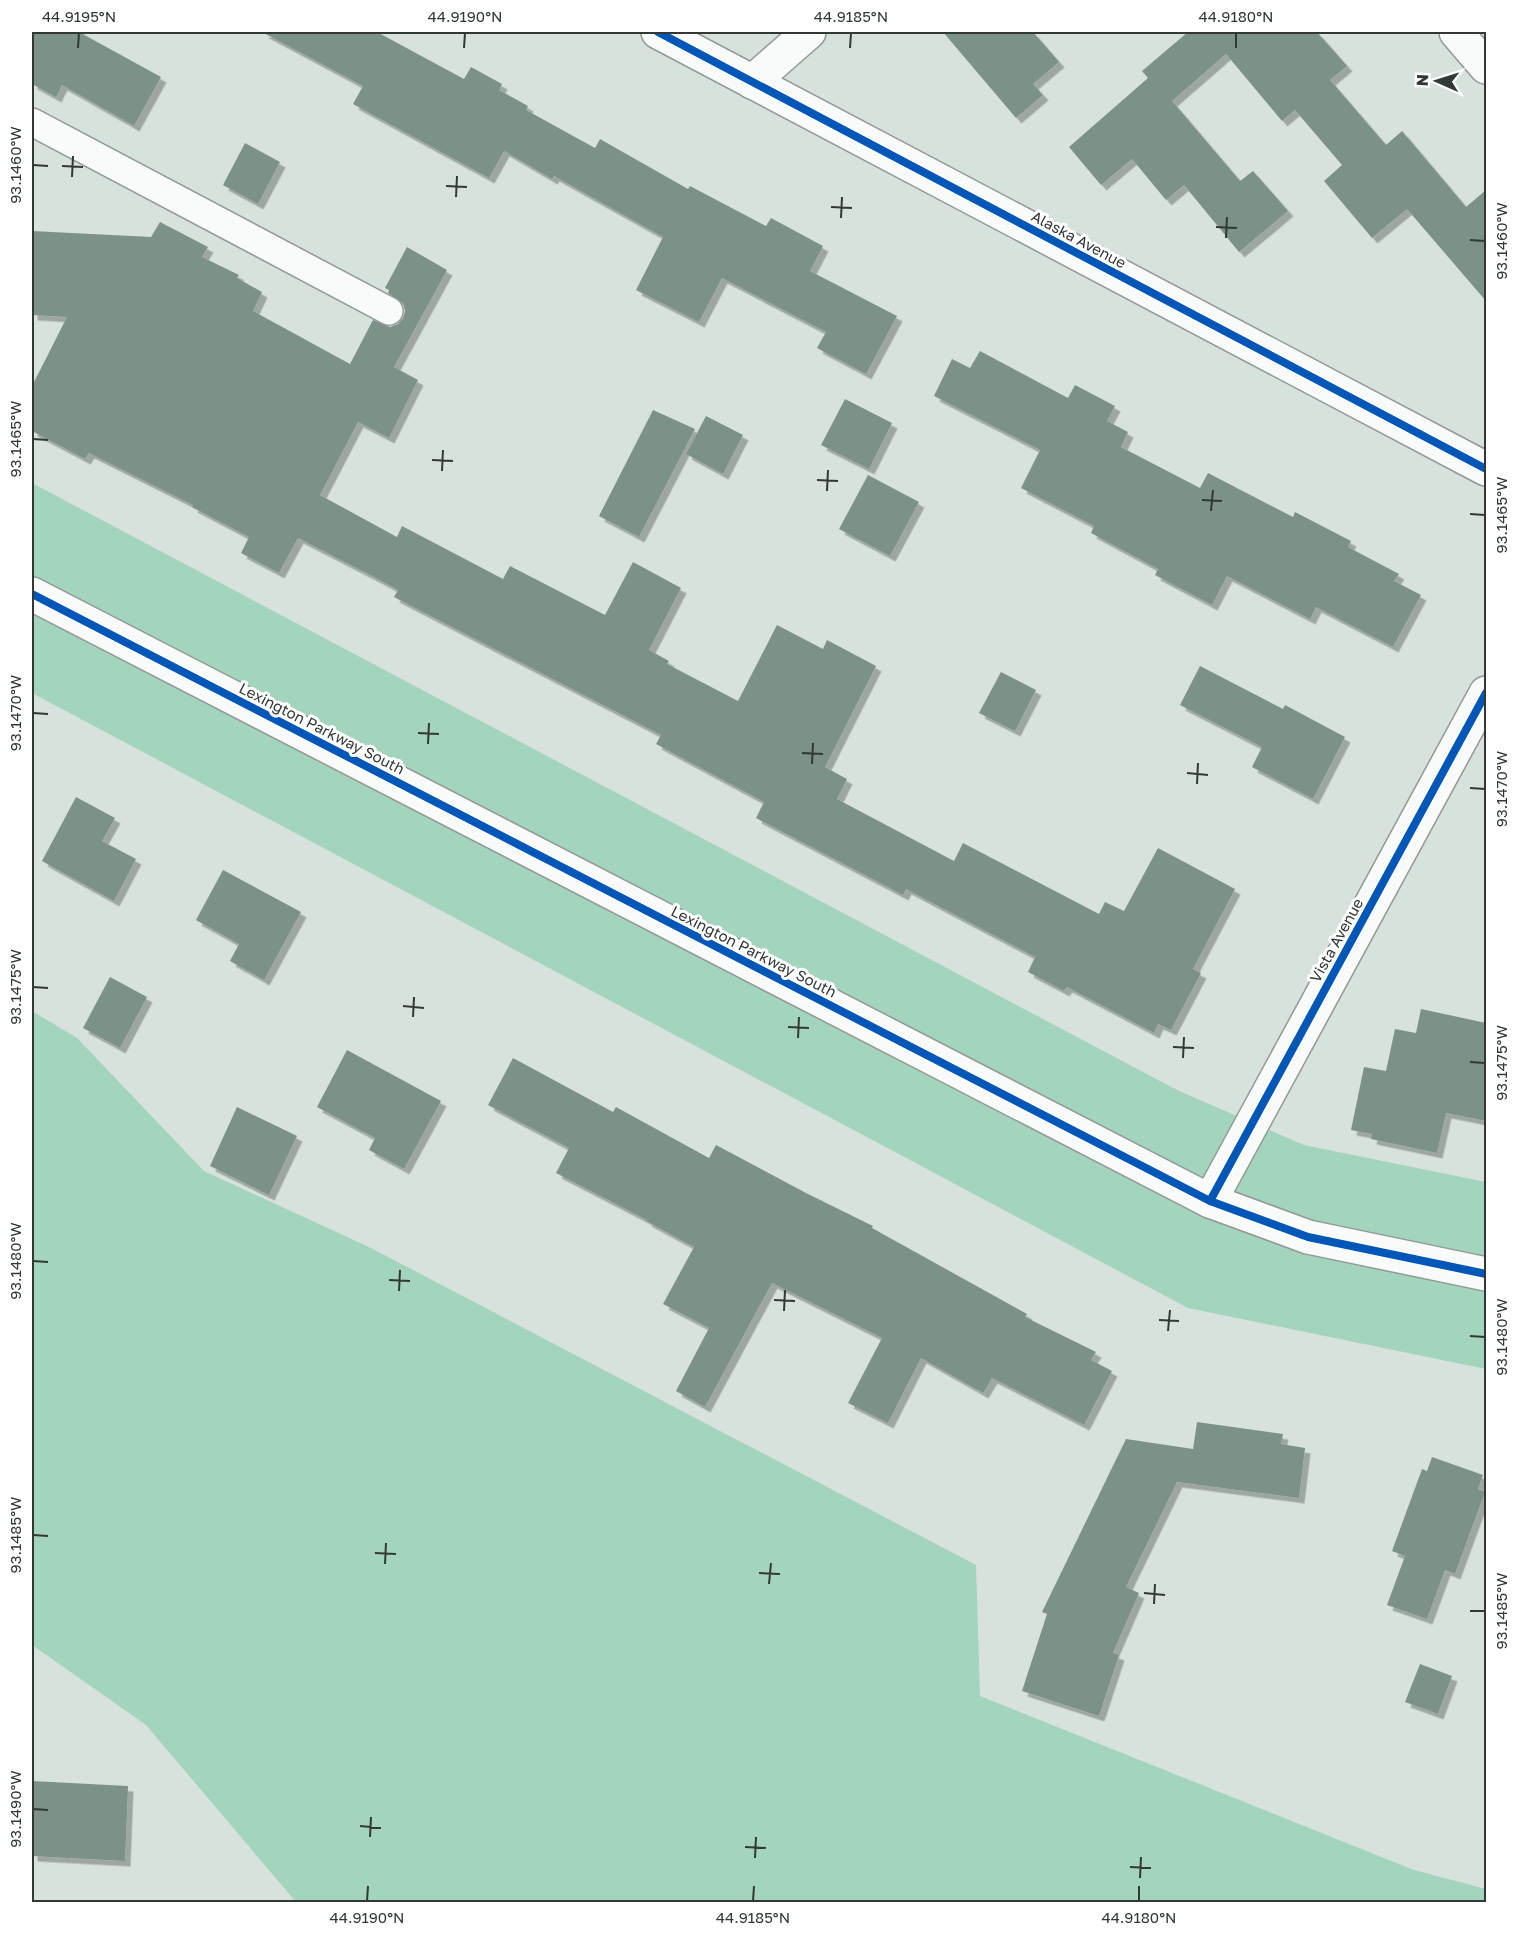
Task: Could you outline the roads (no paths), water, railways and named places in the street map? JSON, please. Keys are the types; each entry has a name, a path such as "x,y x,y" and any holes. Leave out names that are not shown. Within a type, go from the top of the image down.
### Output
{"street":[{"name":"Alaska Avenue","path":"658,32 1486,469"},
{"path":"752,82 808,32"},
{"path":"1456,32 1486,67"},
{"name":"Lexington Parkway South","path":"32,594 1210,1201 1308,1238 1486,1275"},
{"name":"Vista Avenue","path":"1210,1201 1486,693"}],"lane":[{"path":"32,122 389,311"}]}
